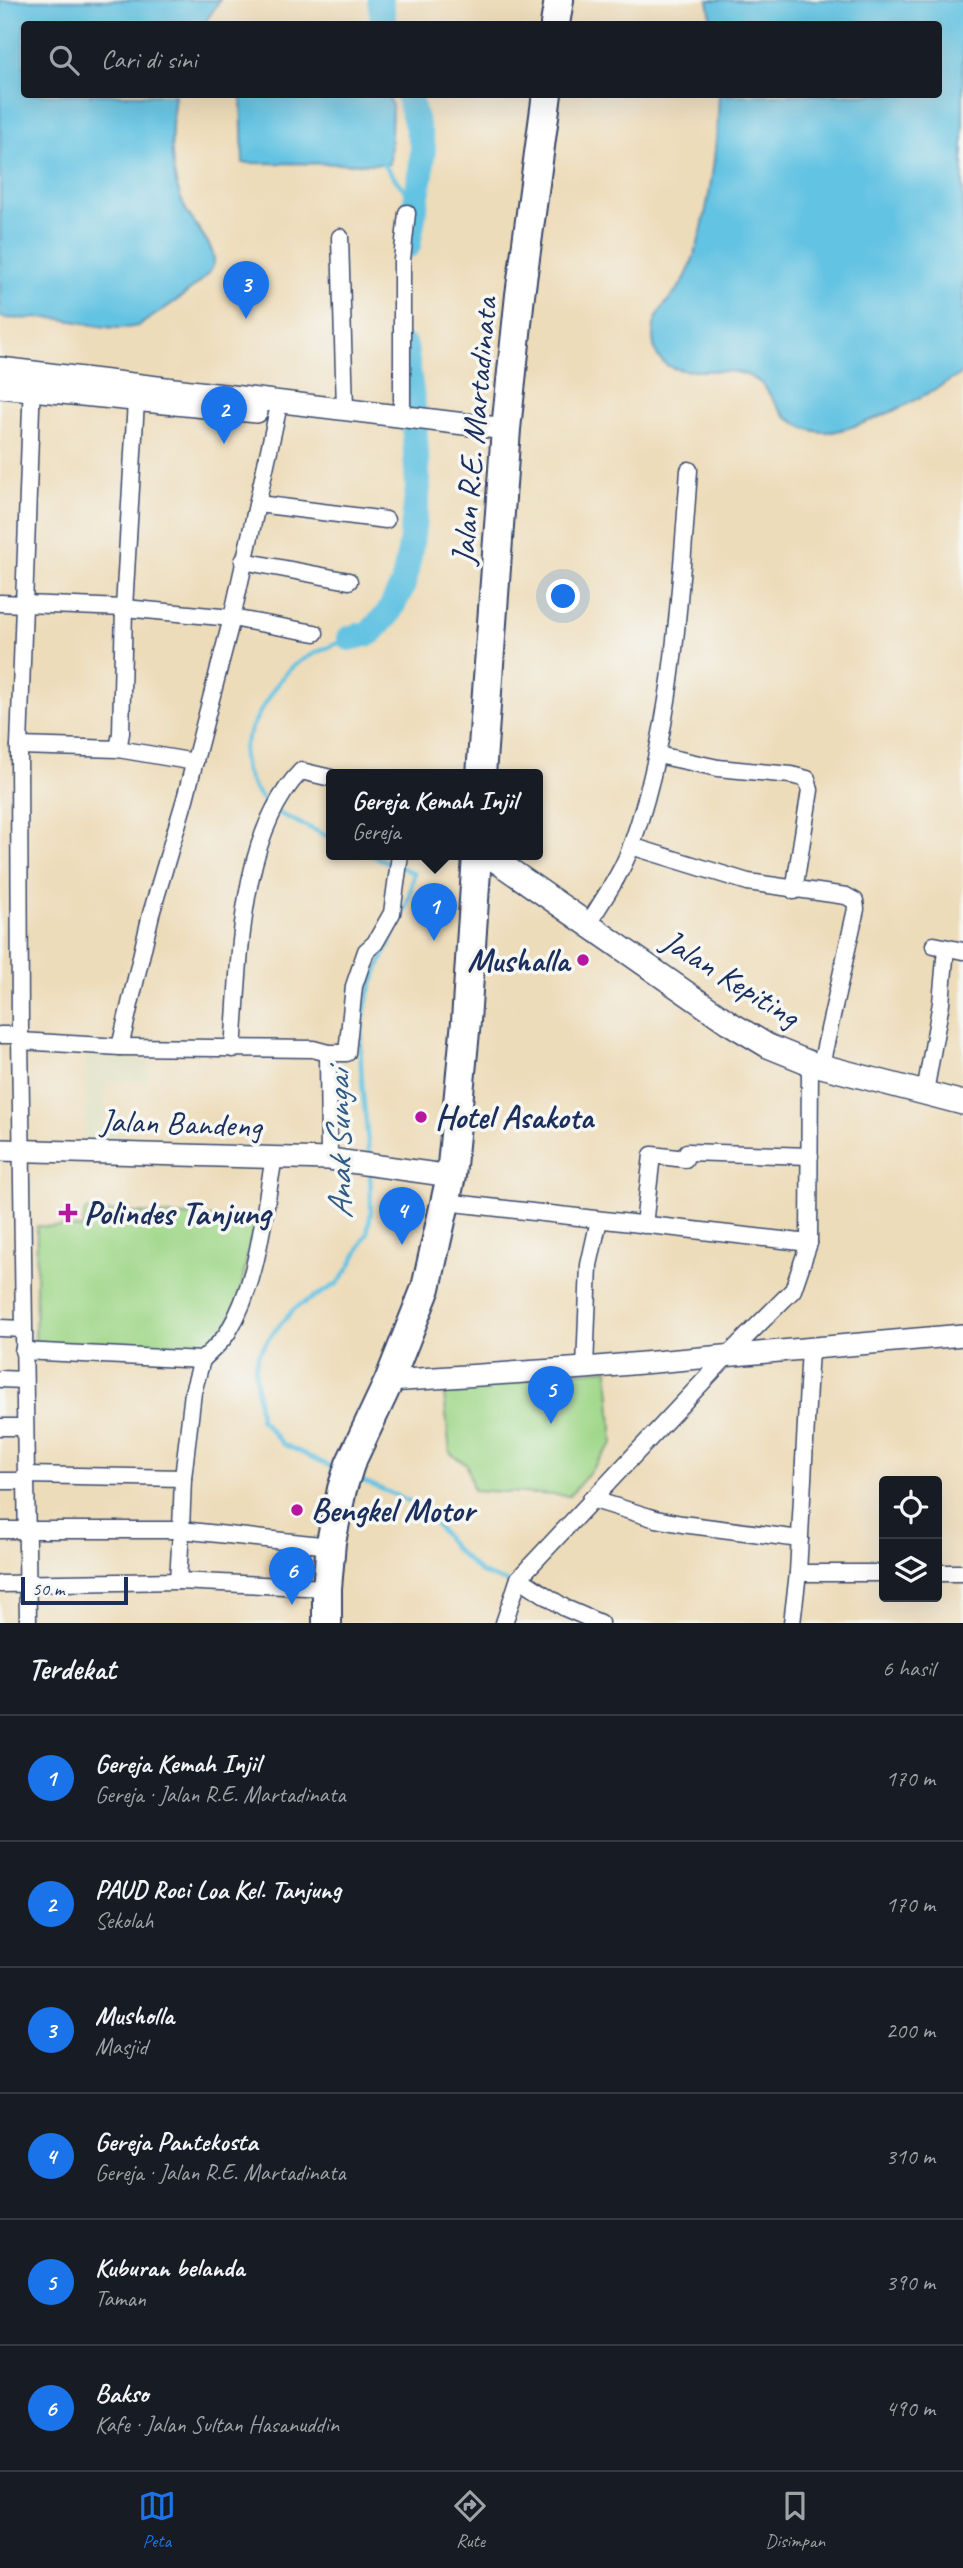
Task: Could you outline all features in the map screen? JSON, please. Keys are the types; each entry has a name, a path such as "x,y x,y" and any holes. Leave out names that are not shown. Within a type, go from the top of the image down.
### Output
{"highway":[{"path":"556,21 559,0"},
{"name":"Jalan R.E. Martadinata","path":"481,769 506,435 520,295 546,98"},
{"path":"327,1623 330,1546 346,1476 389,1381 426,1288 448,1189 466,1021 477,860"}],"main road":[{"name":"Jalan Kepiting","path":"495,860 728,1022 768,1046 816,1064 963,1103"}],"street":[{"path":"404,421 402,260 407,213"},
{"path":"340,237 345,409"},
{"path":"0,368 32,380 136,401 277,414 404,421"},
{"path":"0,387 32,380 345,409 430,426 506,435"},
{"path":"28,1623 23,1351 19,746 32,380"},
{"path":"118,749 121,733 124,608 136,401"},
{"path":"120,1047 150,915 195,762 232,618 277,414"},
{"path":"588,924 617,876 631,846 658,755 678,614 689,470"},
{"path":"258,504 386,520"},
{"path":"243,561 349,581"},
{"path":"0,603 124,608 232,618 315,633"},
{"path":"19,746 118,749 195,762"},
{"path":"658,755 718,768 807,779 810,782 810,790 794,891"},
{"path":"233,1049 249,887 262,837 292,781 302,771 326,777"},
{"path":"504,1623 515,1585 591,1499 793,1290 809,1243 810,1156 816,1064 856,904 846,896 794,891 748,882 631,846"},
{"path":"0,1035 120,1047 313,1049 328,1053 347,1053 354,986 366,951 376,943 392,913 399,864"},
{"path":"925,1092 941,1003 940,947 963,951"},
{"path":"328,1053 329,1159"},
{"name":"Jalan Bandeng","path":"0,1150 329,1159 367,1163 448,1189"},
{"path":"645,1225 652,1155 685,1159 687,1152 810,1156"},
{"path":"178,1581 183,1478 193,1392 202,1360 227,1334 244,1300 274,1158"},
{"path":"448,1189 598,1220 809,1243"},
{"path":"585,1368 589,1265 598,1220"},
{"path":"0,1328 23,1329"},
{"path":"389,1381 585,1368 963,1335"},
{"path":"792,1623 798,1573 810,1348"},
{"path":"23,1351 202,1360"},
{"path":"0,1379 24,1380"},
{"path":"0,1427 24,1427"},
{"path":"0,1481 25,1478 183,1478"},
{"path":"591,1499 656,1519 800,1539"},
{"path":"0,1530 181,1530 330,1546"},
{"path":"798,1573 879,1573"},
{"path":"942,1573 963,1573"},
{"path":"0,1584 178,1581 327,1588"},
{"path":"515,1585 600,1623"}],"shaded area":[{"path":"86,1054 149,1055 148,1081 106,1081 105,1120 121,1120 121,1142 84,1141"}],"green space":[{"path":"85,1210 255,1220 239,1298 226,1326 197,1353 35,1348 37,1226 83,1228"},
{"path":"608,1369 613,1443 570,1496 473,1490 467,1465 450,1453 443,1384"}],"water":[{"path":"0,0 220,0 206,21 21,21 21,98 175,98 172,154 176,183 186,210 209,245 214,260 209,273 191,290 138,326 109,327 53,318 0,317"},
{"path":"708,0 963,0 963,373 893,411 863,423 820,432 791,420 759,382 744,374 674,368 664,363 656,353 653,337 656,321 685,278 702,228 712,172 719,98 942,98 942,21 712,21"},
{"path":"241,98 389,98 392,106 390,164 243,163"}],"waterway":[{"path":"380,0 384,21"},
{"path":"408,245 423,147 409,98"},
{"path":"383,164 415,203"},
{"path":"350,638 370,633 388,614 403,585 410,551 418,488 413,406 405,347"},
{"name":"Anak Sungai","path":"270,808 260,797 246,772 243,757 248,736 263,707 289,670 315,653 350,638"},
{"name":"Anak Sungai","path":"278,813 326,836"},
{"name":"Anak Sungai","path":"369,1158 361,1055 364,1014 377,972 407,905 414,873 383,860"},
{"name":"Anak Sungai","path":"338,1470 283,1444 260,1419 255,1368 259,1353 295,1308 337,1284 349,1268 367,1234 371,1212 370,1170"},
{"name":"Anak Sungai","path":"356,1478 423,1507 453,1547 481,1573 512,1584"}],"place":[{"name":"Musholla","path":"246,319"},
{"name":"PAUD Roci Loa Kel. Tanjung","path":"224,444"},
{"name":"Gereja Kemah Injil","path":"434,941"},
{"name":"Mushalla","path":"583,960"},
{"name":"Hotel Asakota","path":"421,1117"},
{"name":"Polindes Tanjung","path":"68,1213"},
{"name":"Gereja Pantekosta","path":"402,1245"},
{"name":"Kuburan belanda","path":"551,1424"},
{"name":"Bengkel Motor","path":"297,1510"},
{"name":"Bakso","path":"292,1605"}]}
